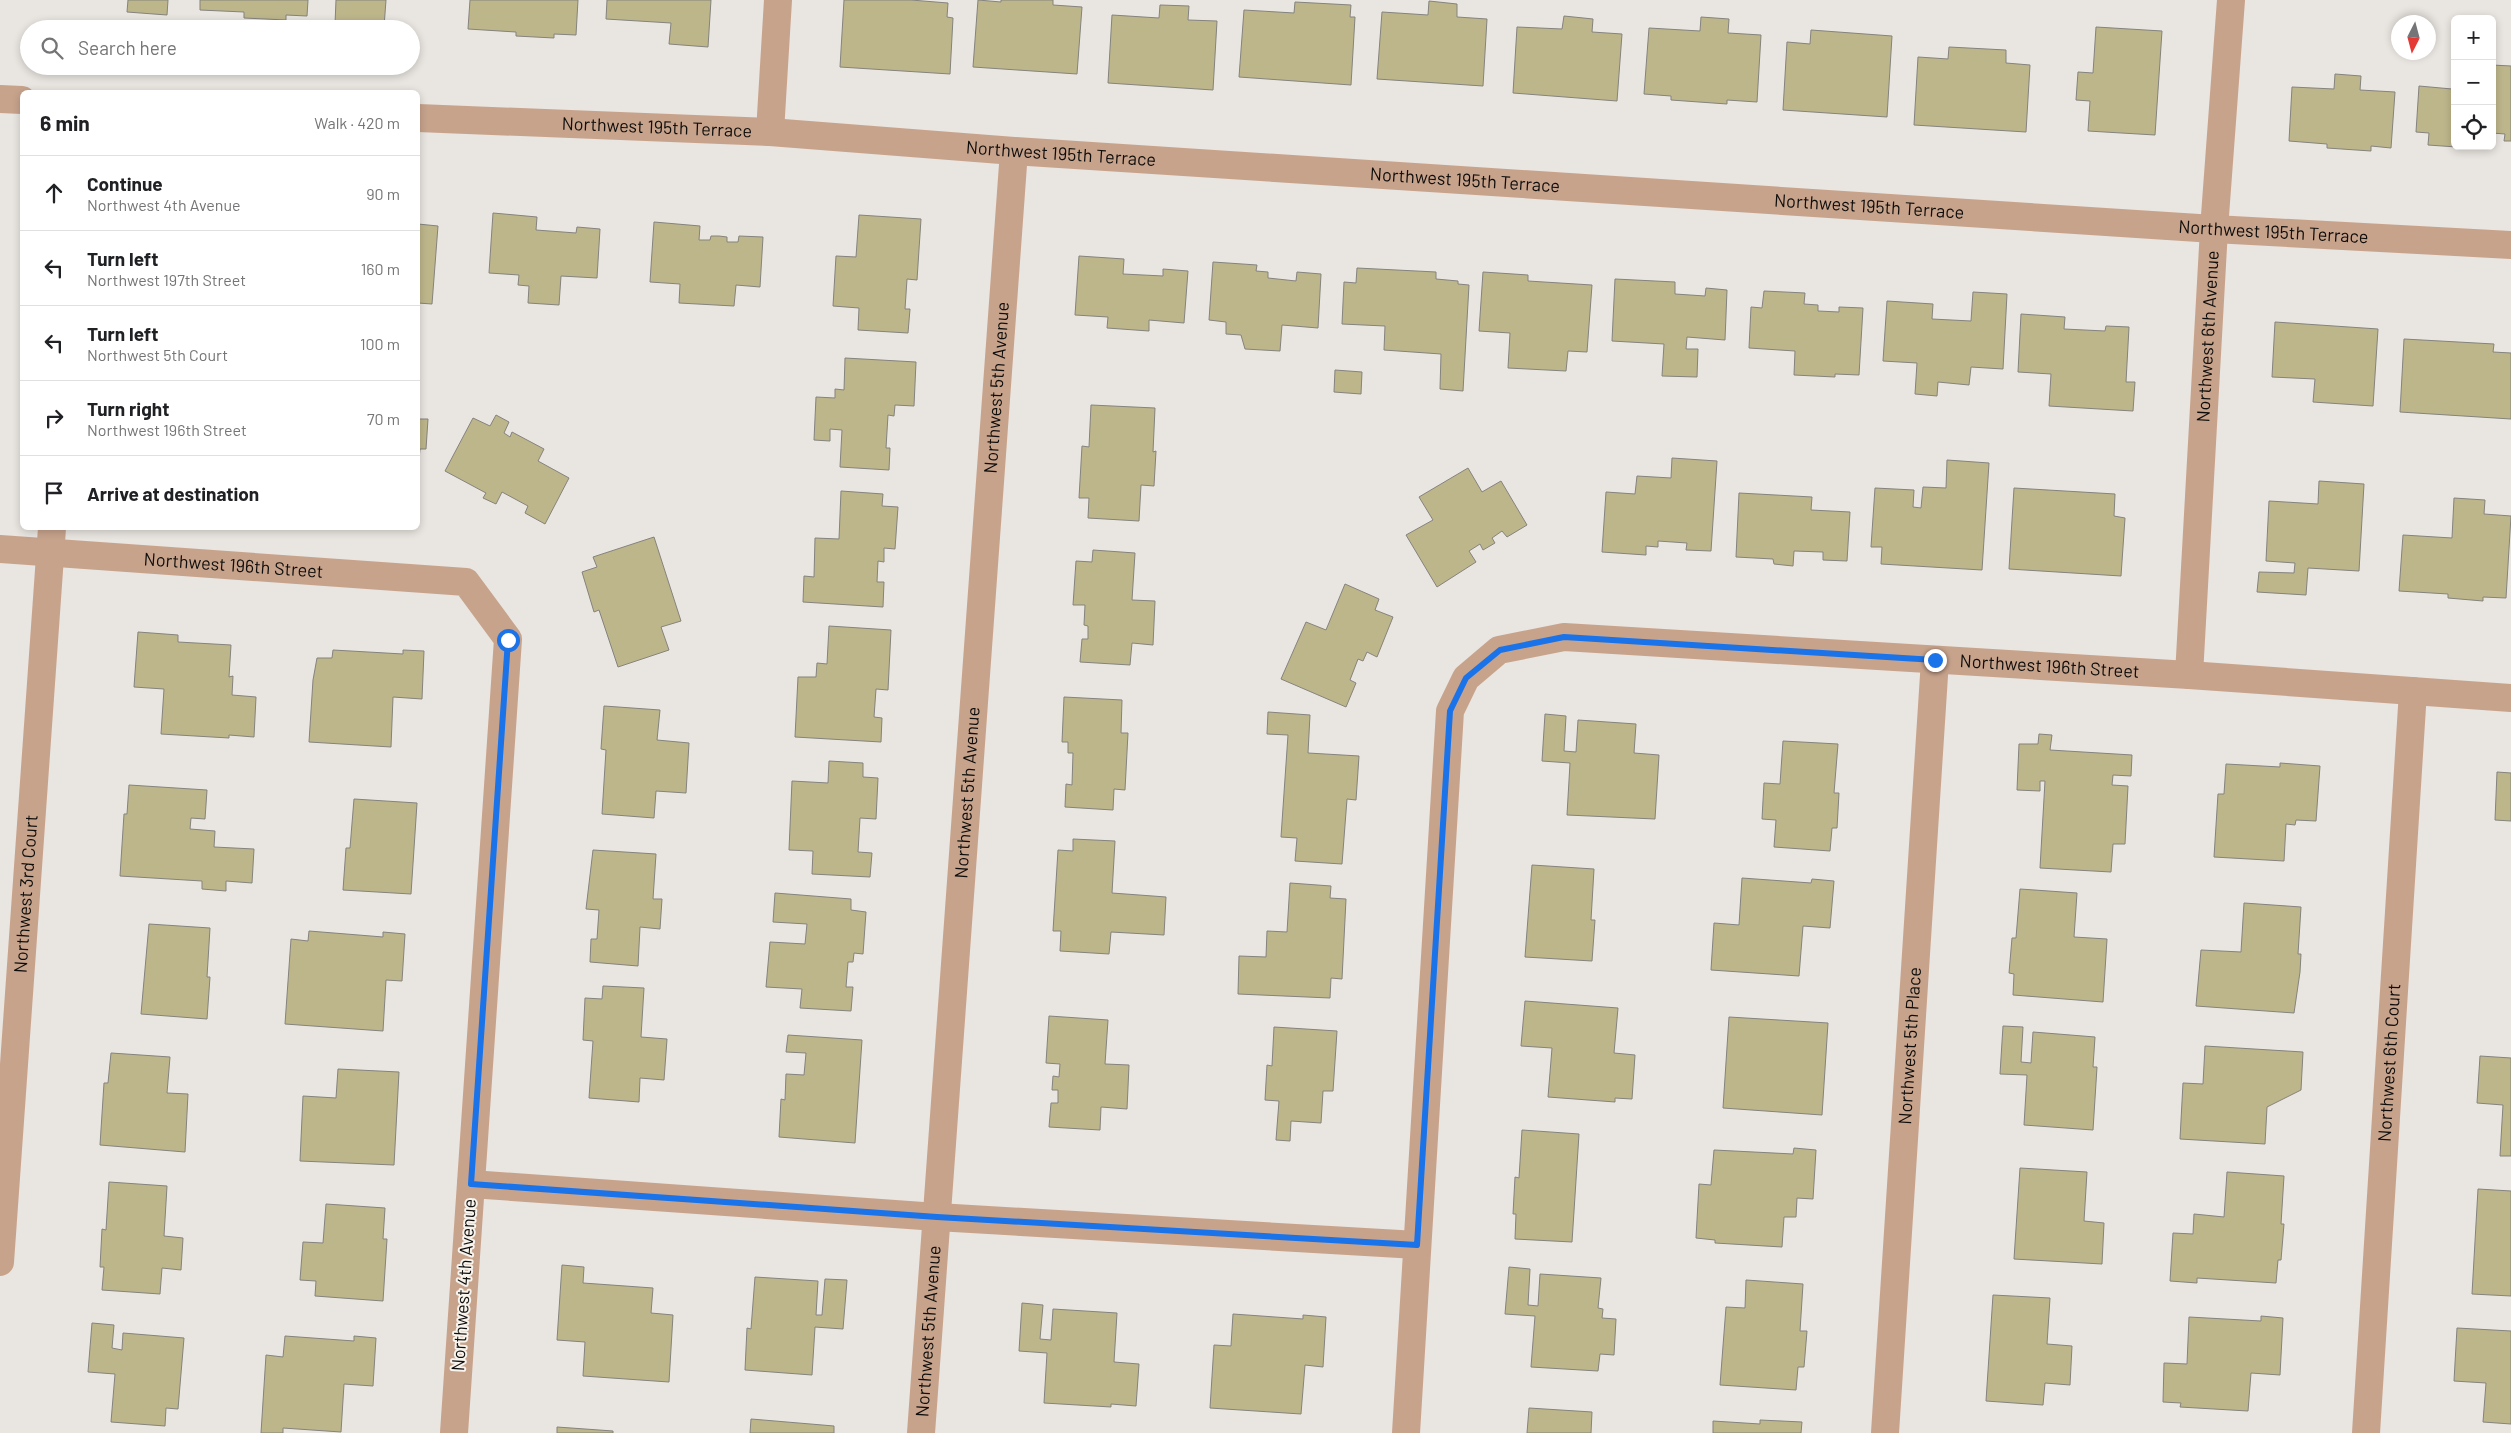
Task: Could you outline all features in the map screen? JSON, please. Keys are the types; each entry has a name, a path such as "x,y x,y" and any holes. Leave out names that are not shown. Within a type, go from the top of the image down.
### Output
{"street":[{"path":"770,132 778,0"},
{"name":"Northwest 6th Avenue","path":"2188,675 2214,229 2231,0"},
{"path":"0,99 20,100"},
{"name":"Northwest 195th Terrace","path":"420,118 770,132 1014,151 2214,229 2511,245"},
{"name":"Northwest 5th Avenue","path":"920,1433 1014,151"},
{"name":"Northwest 196th Street","path":"0,549 51,540 466,582"},
{"name":"Northwest 3rd Court","path":"0,1262 51,540"},
{"name":"Northwest 4th Avenue","path":"454,1433 508,640 466,582"},
{"name":"Northwest 196th Street","path":"1417,1245 1450,711 1466,678 1500,650 1564,637 2188,675 2511,698"},
{"name":"Northwest 5th Place","path":"1886,1433 1935,660"},
{"name":"Northwest 6th Court","path":"2366,1433 2413,691"},
{"path":"471,1184 937,1217 1417,1245 1406,1433"}],"building":[{"path":"128,0 168,0 167,15 127,12"},
{"path":"200,0 308,0 307,16 286,15 286,20 244,18 244,12 200,10"},
{"path":"336,0 386,0 385,20 335,20"},
{"path":"470,0 578,0 576,35 554,34 554,38 516,36 516,32 468,29"},
{"path":"607,0 711,0 708,47 669,44 671,23 606,19"},
{"path":"844,0 911,0 948,3 947,17 953,18 950,74 840,67"},
{"path":"978,0 1001,2 1001,0 1053,0 1053,5 1082,7 1077,74 973,67"},
{"path":"1429,1 1457,4 1457,17 1487,19 1483,86 1377,79 1382,12 1428,15"},
{"path":"1295,2 1351,5 1350,17 1355,17 1351,85 1239,77 1244,10 1294,13"},
{"path":"1160,5 1189,6 1188,20 1217,21 1213,90 1108,83 1112,15 1159,18"},
{"path":"1564,16 1593,19 1592,32 1622,34 1617,101 1513,93 1517,27 1562,29"},
{"path":"1701,17 1729,19 1728,33 1761,35 1757,102 1727,100 1727,104 1671,100 1671,96 1644,94 1649,28 1700,31"},
{"path":"2096,27 2162,31 2155,135 2088,131 2090,101 2076,100 2078,72 2093,73"},
{"path":"1811,30 1892,36 1887,117 1783,110 1787,42 1810,44"},
{"path":"1949,47 2006,50 2006,63 2030,65 2026,132 1914,125 1918,57 1948,59"},
{"path":"2496,65 2511,66 2511,141 2504,141 2505,134 2496,133"},
{"path":"2335,74 2361,76 2360,90 2395,92 2391,148 2371,146 2371,151 2327,148 2327,144 2289,141 2292,87 2334,89"},
{"path":"2419,86 2451,89 2451,147 2428,145 2429,133 2416,132"},
{"path":"493,213 537,217 536,230 576,233 577,227 600,229 597,278 561,276 559,305 528,303 529,286 518,285 519,275 489,273"},
{"path":"859,215 921,219 917,280 907,279 905,309 910,309 908,333 858,330 859,308 833,306 836,256 856,257"},
{"path":"654,222 700,226 699,240 710,240 711,236 719,236 727,237 727,242 738,242 739,236 763,237 760,287 736,285 734,306 679,303 680,284 650,282"},
{"path":"420,224 438,226 432,304 420,303"},
{"path":"1079,256 1124,259 1123,274 1163,276 1163,269 1188,271 1184,323 1149,320 1149,331 1107,328 1108,317 1075,315"},
{"path":"1213,262 1257,265 1256,271 1268,272 1268,278 1296,281 1297,272 1321,274 1318,328 1282,325 1280,351 1245,349 1241,335 1226,334 1226,322 1209,320"},
{"path":"1357,268 1436,272 1436,279 1458,281 1458,284 1469,285 1463,391 1440,389 1441,354 1384,350 1385,326 1342,324 1344,282 1356,283"},
{"path":"1483,272 1528,275 1528,281 1592,285 1587,352 1568,351 1566,371 1508,368 1510,333 1479,331"},
{"path":"1615,279 1675,282 1675,294 1705,296 1706,288 1727,290 1725,340 1687,337 1686,349 1698,349 1697,377 1662,376 1664,344 1612,341"},
{"path":"1764,291 1805,293 1804,304 1818,305 1818,311 1839,312 1839,307 1863,308 1859,375 1835,374 1835,377 1794,375 1795,351 1749,348 1751,307 1762,308"},
{"path":"1973,292 2007,294 2003,369 1971,367 1969,385 1938,382 1937,396 1915,394 1917,363 1883,361 1887,301 1933,304 1932,319 1971,321"},
{"path":"2021,314 2065,317 2064,329 2105,331 2106,326 2129,327 2126,382 2135,382 2133,411 2049,406 2051,374 2018,372"},
{"path":"2275,322 2378,329 2373,406 2313,402 2315,379 2272,377"},
{"path":"2404,339 2494,344 2493,352 2511,353 2511,419 2400,412"},
{"path":"845,358 916,362 914,406 895,405 894,416 888,415 886,448 890,448 889,470 840,467 842,430 830,429 830,441 814,440 816,397 835,398 835,389 844,390"},
{"path":"1335,370 1362,372 1361,394 1334,392"},
{"path":"1091,405 1155,408 1153,452 1156,451 1154,486 1141,485 1139,521 1088,518 1089,498 1079,498 1082,446 1089,447"},
{"path":"496,415 509,422 504,433 510,437 512,432 544,449 538,461 569,478 545,524 525,513 528,506 502,492 496,504 483,498 486,493 445,471 473,418 490,426"},
{"path":"420,419 428,419 426,449 420,449"},
{"path":"1672,458 1717,461 1711,551 1686,550 1687,543 1658,541 1658,547 1646,546 1646,555 1602,552 1606,492 1635,494 1637,476 1671,478"},
{"path":"1947,460 1989,463 1982,570 1881,564 1882,547 1871,547 1875,488 1914,490 1913,507 1921,508 1923,487 1946,488"},
{"path":"1468,468 1482,492 1501,481 1527,525 1507,537 1502,531 1492,538 1495,543 1483,550 1480,544 1469,551 1476,562 1437,587 1406,535 1433,520 1419,497"},
{"path":"2319,481 2364,484 2359,571 2308,568 2306,595 2257,592 2259,572 2294,573 2295,563 2266,561 2269,501 2318,504"},
{"path":"2014,488 2115,494 2114,516 2125,518 2121,576 2009,569"},
{"path":"841,491 883,494 882,506 898,507 895,549 884,548 884,562 878,561 877,582 884,582 883,607 803,602 804,576 814,577 815,538 839,539"},
{"path":"1739,493 1812,497 1811,510 1850,512 1847,561 1823,560 1823,552 1794,551 1793,566 1774,564 1773,559 1736,557"},
{"path":"2454,498 2485,500 2484,514 2511,516 2506,598 2483,597 2483,601 2448,598 2448,594 2399,591 2403,535 2452,538"},
{"path":"654,537 681,621 661,627 669,650 618,667 599,610 594,612 582,572 597,567 593,557"},
{"path":"1093,550 1135,553 1132,600 1155,601 1153,645 1132,643 1130,665 1080,662 1082,639 1088,639 1088,626 1084,625 1085,605 1073,605 1076,561 1092,562"},
{"path":"1345,584 1379,599 1375,610 1393,617 1377,657 1367,652 1363,661 1358,659 1350,680 1356,683 1346,707 1281,679 1306,622 1326,630"},
{"path":"829,626 891,630 888,690 876,689 874,717 882,718 881,742 795,737 798,677 816,677 817,663 827,664"},
{"path":"138,632 178,635 178,642 231,645 229,677 233,676 232,695 256,697 254,737 229,735 229,738 161,734 164,689 134,687"},
{"path":"333,650 403,654 403,650 424,651 422,699 393,697 391,747 309,742 313,680 317,658 332,658"},
{"path":"1064,697 1122,700 1121,733 1128,733 1125,790 1114,789 1113,810 1065,807 1066,784 1072,785 1073,753 1068,753 1068,742 1062,742"},
{"path":"604,706 660,710 657,740 689,743 686,793 656,791 654,818 602,814 606,750 601,749"},
{"path":"1268,712 1310,715 1308,753 1359,756 1356,800 1347,799 1342,864 1295,861 1297,838 1281,837 1288,735 1267,734"},
{"path":"1545,714 1566,716 1564,751 1576,752 1578,720 1636,724 1634,753 1659,755 1655,819 1567,815 1570,763 1542,761"},
{"path":"2039,734 2052,735 2050,750 2132,755 2131,776 2113,775 2112,785 2128,786 2125,844 2113,844 2111,872 2040,868 2045,781 2040,781 2040,791 2017,790 2019,744 2038,744"},
{"path":"1783,741 1838,744 1834,793 1839,793 1837,828 1832,828 1830,851 1774,847 1776,820 1762,819 1764,783 1780,784"},
{"path":"829,761 863,763 863,777 878,778 876,819 860,818 858,852 872,853 870,877 812,874 813,851 789,850 792,781 828,783"},
{"path":"2280,763 2320,766 2316,821 2296,820 2295,825 2286,824 2284,861 2214,857 2218,794 2224,794 2226,764 2280,767"},
{"path":"2497,772 2511,773 2511,821 2495,820"},
{"path":"129,785 207,790 205,819 191,818 190,829 215,831 214,847 254,849 252,883 226,881 226,891 202,889 202,881 120,876 124,814 127,814"},
{"path":"354,799 417,803 411,894 343,890 346,848 350,848"},
{"path":"1073,839 1115,841 1112,893 1166,897 1164,935 1111,932 1109,954 1060,951 1061,931 1053,931 1058,850 1073,851"},
{"path":"593,850 656,854 653,899 662,899 660,929 640,927 638,966 590,962 591,939 597,939 599,910 586,909"},
{"path":"1532,865 1594,869 1591,920 1595,920 1592,961 1525,957"},
{"path":"1742,878 1811,883 1812,879 1834,881 1830,928 1803,926 1799,976 1711,970 1714,923 1739,925"},
{"path":"1290,883 1331,886 1330,898 1346,899 1342,979 1331,978 1330,998 1238,994 1239,956 1266,957 1267,931 1287,932"},
{"path":"2020,889 2077,893 2074,937 2107,939 2103,1002 2013,995 2014,974 2009,973 2012,938 2016,938"},
{"path":"775,893 851,899 851,910 866,912 863,954 854,953 853,962 848,962 846,987 853,987 851,1011 800,1008 802,989 766,987 770,942 805,944 807,924 773,922"},
{"path":"2244,903 2301,907 2298,954 2301,954 2300,972 2294,1013 2196,1006 2201,950 2241,952"},
{"path":"149,924 210,928 207,977 210,977 207,1019 141,1014"},
{"path":"309,931 383,937 383,932 405,934 402,981 386,980 383,1031 285,1024 291,939 308,941"},
{"path":"603,986 644,988 641,1037 667,1039 664,1080 640,1078 639,1102 589,1098 593,1041 583,1040 585,998 602,999"},
{"path":"1525,1001 1618,1008 1614,1053 1635,1055 1632,1099 1615,1098 1615,1102 1548,1097 1552,1048 1521,1046"},
{"path":"1049,1016 1108,1020 1105,1064 1129,1065 1127,1109 1101,1107 1100,1130 1049,1127 1051,1103 1058,1103 1058,1090 1052,1090 1053,1076 1059,1077 1060,1064 1046,1063"},
{"path":"1729,1017 1828,1023 1822,1115 1723,1108"},
{"path":"2003,1026 2023,1027 2021,1062 2031,1063 2033,1032 2095,1037 2093,1067 2097,1067 2093,1130 2024,1125 2027,1075 2000,1074"},
{"path":"1274,1027 1337,1031 1333,1091 1323,1091 1321,1123 1291,1121 1290,1141 1276,1140 1279,1101 1265,1100 1267,1065 1272,1066"},
{"path":"788,1035 862,1040 855,1143 779,1137 781,1099 785,1100 786,1074 804,1075 806,1053 786,1052"},
{"path":"2205,1046 2303,1052 2301,1090 2267,1107 2265,1144 2180,1139 2183,1083 2203,1084"},
{"path":"111,1053 170,1057 167,1093 188,1094 185,1152 100,1145 104,1083 108,1083"},
{"path":"2480,1056 2511,1058 2511,1156 2500,1156 2503,1105 2477,1103"},
{"path":"338,1069 399,1072 394,1165 300,1161 303,1096 336,1098"},
{"path":"1522,1130 1579,1134 1572,1242 1515,1239 1516,1214 1513,1214 1515,1177 1519,1178"},
{"path":"1794,1148 1816,1150 1813,1199 1797,1198 1796,1217 1784,1217 1782,1247 1715,1243 1715,1240 1696,1238 1699,1184 1711,1185 1714,1150 1793,1154"},
{"path":"2020,1168 2087,1172 2084,1221 2104,1223 2102,1264 2014,1259"},
{"path":"2227,1172 2284,1176 2281,1224 2284,1224 2281,1260 2278,1260 2276,1283 2197,1278 2197,1283 2170,1281 2173,1233 2193,1234 2194,1214 2224,1217"},
{"path":"109,1182 167,1186 164,1236 183,1238 181,1270 162,1268 160,1294 102,1290 104,1267 100,1267 102,1229 106,1230"},
{"path":"2478,1189 2511,1191 2511,1296 2472,1294"},
{"path":"326,1204 385,1208 383,1239 387,1239 383,1301 315,1296 316,1281 300,1280 303,1242 323,1243"},
{"path":"562,1265 584,1267 583,1283 653,1288 651,1313 673,1315 669,1382 583,1376 585,1342 557,1340"},
{"path":"1509,1267 1530,1269 1528,1305 1538,1306 1540,1274 1601,1278 1598,1308 1603,1309 1602,1318 1616,1319 1614,1355 1600,1354 1598,1371 1531,1367 1535,1316 1505,1314"},
{"path":"755,1277 818,1281 816,1315 822,1315 825,1279 847,1280 843,1329 815,1327 812,1375 745,1370 747,1328 751,1329"},
{"path":"1746,1280 1803,1284 1800,1331 1807,1331 1804,1367 1798,1367 1796,1390 1720,1385 1726,1307 1745,1308"},
{"path":"1993,1295 2050,1298 2047,1344 2072,1346 2070,1385 2045,1383 2043,1405 1986,1401"},
{"path":"1022,1303 1043,1305 1040,1339 1051,1340 1053,1309 1117,1313 1114,1362 1139,1364 1136,1406 1111,1404 1111,1407 1044,1403 1047,1353 1019,1351"},
{"path":"1233,1314 1303,1319 1303,1315 1326,1317 1323,1367 1305,1365 1301,1414 1210,1408 1214,1345 1231,1346"},
{"path":"2261,1316 2283,1318 2280,1375 2251,1373 2248,1411 2180,1407 2181,1403 2163,1402 2164,1363 2187,1364 2189,1317 2261,1321"},
{"path":"92,1323 114,1325 112,1348 122,1350 123,1333 184,1338 178,1409 166,1408 165,1426 111,1422 115,1374 88,1372"},
{"path":"2457,1328 2511,1331 2511,1424 2483,1422 2486,1383 2454,1381"},
{"path":"285,1336 354,1341 354,1336 376,1338 373,1386 344,1384 341,1432 283,1428 283,1433 261,1433 266,1355 283,1357"},
{"path":"1529,1408 1592,1412 1591,1433 1527,1433"},
{"path":"751,1419 834,1426 834,1433 750,1433"},
{"path":"1760,1420 1802,1422 1801,1433 1713,1433 1713,1421 1760,1424"},
{"path":"557,1427 613,1431 613,1433 557,1433"}],"route":[{"path":"508,640 471,1184 937,1217 1417,1245 1450,711 1466,678 1500,650 1564,637 1935,660"}]}
